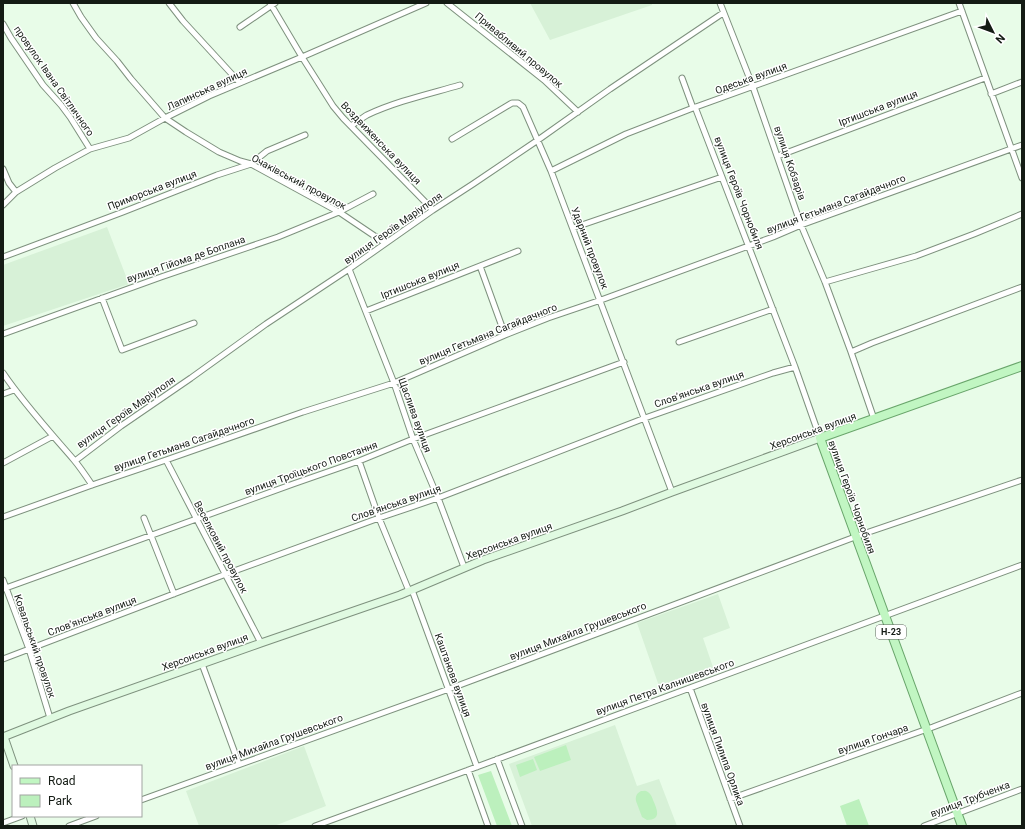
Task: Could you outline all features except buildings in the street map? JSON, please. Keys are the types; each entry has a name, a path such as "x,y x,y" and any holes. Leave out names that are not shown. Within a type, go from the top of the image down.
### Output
{"main road":[{"name":"Херсонська вулиця","path":"3,736 411,590 464,567 1022,366"},
{"name":"вулиця Героїв Чорнобиля","path":"820,438 962,826"},
{"path":"3,736 14,765"}],"street":[{"name":"Очаківський провулок","path":"73,3 80,17 96,38 165,118 219,152 251,164 339,212 385,243"},
{"path":"169,3 240,82"},
{"name":"Лапинська вулиця","path":"3,205 16,192 90,149 129,138 209,96 240,82 302,58 426,3"},
{"name":"Привабливий провулок","path":"447,3 544,80 578,112"},
{"name":"вулиця Кобзарів","path":"720,3 753,87 801,225 825,282 874,419"},
{"path":"959,3 1022,178"},
{"path":"240,27 272,4"},
{"name":"Воздвиженська вулиця","path":"272,4 302,58 333,106 433,210"},
{"name":"Одеська вулиця","path":"551,171 626,134 962,11"},
{"name":"вулиця Героїв Маріуполя","path":"75,461 121,426 266,324 724,13"},
{"name":"провулок Івана Світличного","path":"3,24 43,85 62,105 90,149"},
{"name":"вулиця Героїв Чорнобиля","path":"682,78 749,246 820,438"},
{"name":"Іртишська вулиця","path":"778,156 985,78"},
{"path":"992,94 1022,82"},
{"path":"352,126 366,116 395,104 460,85"},
{"path":"452,139 512,103 518,103 523,107 538,140"},
{"name":"Приморська вулиця","path":"3,257 217,175 251,164 268,151 305,135"},
{"name":"Ударний провулок","path":"538,140 624,362"},
{"name":"вулиця Гетьмана Сагайдачного","path":"3,517 303,412 394,383 548,318 749,246 801,225 1022,145"},
{"path":"3,169 9,183 16,192"},
{"path":"573,228 722,177"},
{"name":"вулиця Гійома де Боплана","path":"3,334 278,236 339,212 373,194"},
{"path":"825,282 916,256 1022,214"},
{"name":"Іртишська вулиця","path":"366,311 518,251"},
{"path":"480,266 505,335"},
{"name":"Щаслива вулиця","path":"349,269 464,567"},
{"path":"851,352 1022,287"},
{"path":"102,298 122,350 194,323"},
{"path":"679,342 773,309"},
{"path":"624,362 672,492"},
{"name":"вулиця Троїцького Повстання","path":"4,589 359,461 414,439 624,362"},
{"name":"Словʼянська вулиця","path":"3,659 226,574 438,498 645,418 773,373 795,367"},
{"path":"3,373 14,390 75,461 92,485"},
{"path":"3,394 14,390"},
{"path":"3,463 53,436"},
{"name":"Веселковий провулок","path":"166,460 261,643"},
{"name":"Каштанова вулиця","path":"359,461 379,518 411,590 477,766"},
{"name":"вулиця Михайла Грушевського","path":"142,800 449,689 855,537 1022,480"},
{"path":"144,518 174,594"},
{"name":"вулиця Петра Калнишевського","path":"315,826 1022,565"},
{"name":"Ковальський провулок","path":"3,580 4,589 29,649 50,718"},
{"path":"202,664 239,764"},
{"name":"вулиця Пилипа Орлика","path":"690,688 740,826"},
{"name":"вулиця Гончара","path":"730,799 1022,693"},
{"path":"497,759 522,826"},
{"path":"468,770 488,826"},
{"name":"вулиця Трубченка","path":"924,826 1022,789"},
{"path":"3,823 19,817"},
{"path":"68,826 93,817"}],"shaded area":[{"path":"530,3 652,3 652,5 550,40"},
{"path":"107,227 129,284 3,326 3,265"},
{"path":"718,594 730,628 703,638 714,670 660,689 637,623"},
{"path":"615,725 637,786 659,779 677,826 532,826 509,764"},
{"path":"304,746 326,806 274,826 199,826 186,791"}],"green space":[{"path":"566,745 571,760 540,771 534,757"},
{"path":"533,759 537,770 520,777 516,765"},
{"path":"491,771 512,826 497,826 478,775"},
{"path":"641,791 646,791 650,794 656,807 657,816 652,820 647,820 642,817 636,801 638,793"},
{"path":"859,799 869,826 847,826 840,806"}]}
